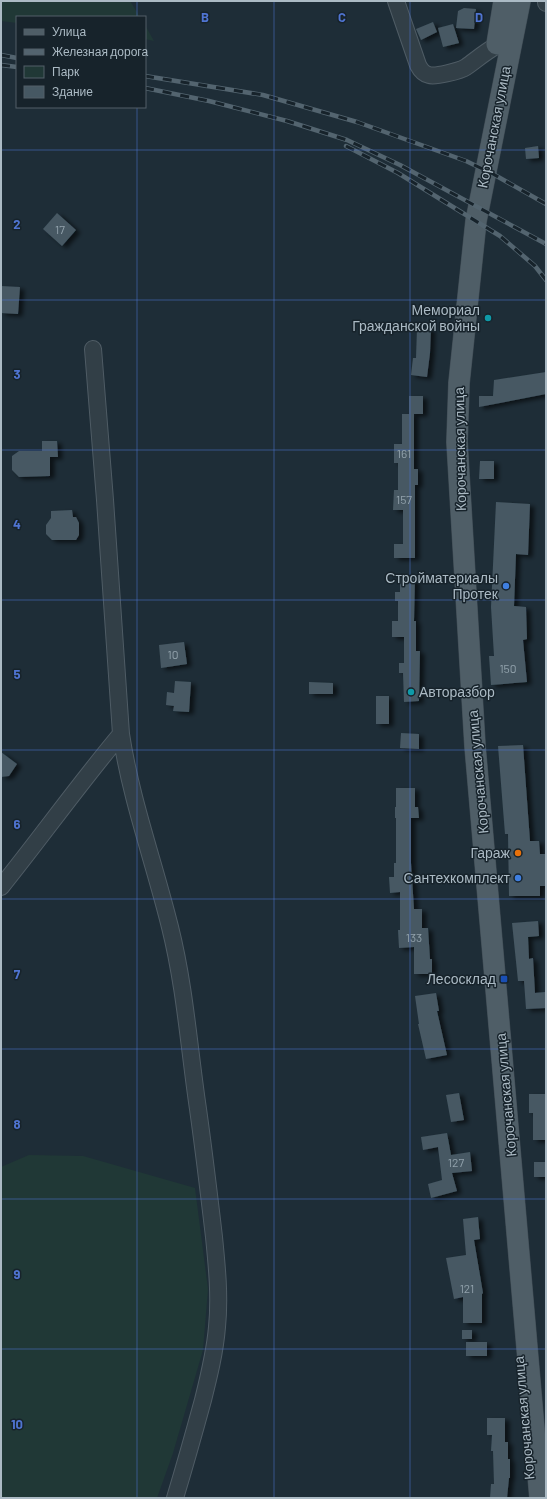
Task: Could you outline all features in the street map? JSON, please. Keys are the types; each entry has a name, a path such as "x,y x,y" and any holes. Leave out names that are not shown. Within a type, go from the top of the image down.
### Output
{"main road":[{"name":"Корочанская улица","path":"504,1 466,215 448,383 446,444 464,748 538,1495"},
{"name":"Корочанская улица","path":"520,1 476,221 459,383 457,442 475,746 506,1098 538,1495"}],"street":[{"path":"396,1 418,65 422,71 429,75 438,75 464,69 486,51 496,46"},
{"path":"93,349 106,500 121,734 134,800 157,878 182,984 209,1185 218,1278 218,1325 214,1356 175,1498"},
{"path":"1,887 46,831 89,772 121,734"}],"green space":[{"path":"1,1 130,1 139,16 16,16 16,23 1,21"},
{"path":"146,27 154,41 146,39"},
{"path":"29,1155 83,1156 195,1188 208,1289 203,1350 173,1453 157,1498 1,1498 1,1167"}],"building":[{"path":"464,8 476,9 474,29 456,28 458,11"},
{"path":"433,22 437,32 421,40 416,29"},
{"path":"453,24 459,43 443,47 438,28"},
{"path":"538,146 539,158 526,159 525,148"},
{"path":"57,213 76,230 62,246 43,229"},
{"path":"1,286 20,287 18,314 1,313"},
{"path":"417,328 431,328 427,377 411,375 413,358 416,358"},
{"path":"546,372 546,394 479,407 479,396 493,396 494,380"},
{"path":"409,396 423,396 423,414 409,414"},
{"path":"402,414 414,414 414,469 418,469 418,485 415,485 415,558 394,558 394,544 403,544 403,510 393,510 394,490 398,490 398,463 394,463 394,444 402,444"},
{"path":"42,441 57,441 58,457 50,457 50,476 19,477 12,470 12,456 19,451 42,451"},
{"path":"480,461 494,461 494,479 479,479"},
{"path":"496,502 530,504 528,555 516,554 514,606 526,607 527,639 523,640 527,682 491,685 489,656 494,656 491,607"},
{"path":"72,510 73,517 76,517 79,523 79,535 76,540 52,540 46,534 46,525 51,518 51,511"},
{"path":"400,578 415,578 414,621 416,621 416,651 420,651 419,701 404,702 403,673 399,673 399,663 404,663 404,637 392,637 392,621 398,621 398,601 395,601 395,592 400,592"},
{"path":"184,642 187,664 161,668 159,645"},
{"path":"175,681 191,682 189,712 173,711 174,706 166,705 167,692 174,693"},
{"path":"309,682 333,683 333,694 309,694"},
{"path":"376,696 389,696 389,724 376,724"},
{"path":"401,733 419,734 419,749 400,748"},
{"path":"523,745 530,841 539,841 540,854 546,854 546,886 540,886 540,896 509,896 508,834 505,834 498,746"},
{"path":"1,752 17,764 9,776 1,777"},
{"path":"396,788 415,788 415,807 418,807 419,818 411,818 411,863 414,909 422,909 422,928 428,928 430,959 432,959 432,974 414,974 414,947 399,948 398,930 400,930 400,892 390,893 389,877 394,877 394,863 396,863"},
{"path":"538,921 539,936 528,937 529,959 533,958 535,993 545,992 546,1008 526,1009 524,981 518,981 512,923"},
{"path":"436,993 439,1011 437,1011 447,1055 426,1059 418,1024 415,996"},
{"path":"459,1093 464,1120 451,1122 446,1095"},
{"path":"529,1094 546,1094 546,1140 533,1140 533,1113 529,1113"},
{"path":"447,1133 451,1155 470,1152 472,1171 452,1173 457,1191 431,1198 428,1184 442,1180 438,1147 423,1150 421,1137"},
{"path":"534,1162 546,1162 546,1177 534,1177"},
{"path":"478,1217 480,1239 474,1240 483,1293 482,1323 463,1323 463,1297 454,1299 446,1258 466,1255 463,1219"},
{"path":"462,1330 472,1330 472,1339 462,1339"},
{"path":"466,1342 487,1342 487,1356 466,1356"},
{"path":"487,1418 505,1418 505,1442 508,1442 508,1459 510,1459 510,1478 507,1498 490,1498 491,1484 494,1484 493,1451 491,1451 492,1435 487,1435"}],"railway":[{"path":"1,55 16,58"},
{"path":"1,65 16,67"},
{"path":"146,76 263,95 357,122 466,161 493,174 546,204"},
{"path":"146,88 209,101 287,121 347,140 400,165 546,244"},
{"path":"346,146 398,173 500,236 535,266 546,280"}],"place":[{"name":"Мемориал Гражданской войны","path":"488,318"},
{"name":"Стройматериалы Протек","path":"506,586"},
{"name":"Авторазбор","path":"411,692"},
{"name":"Гараж","path":"518,853"},
{"name":"Сантехкомплект","path":"518,878"},
{"name":"Лесосклад","path":"504,979"}]}
